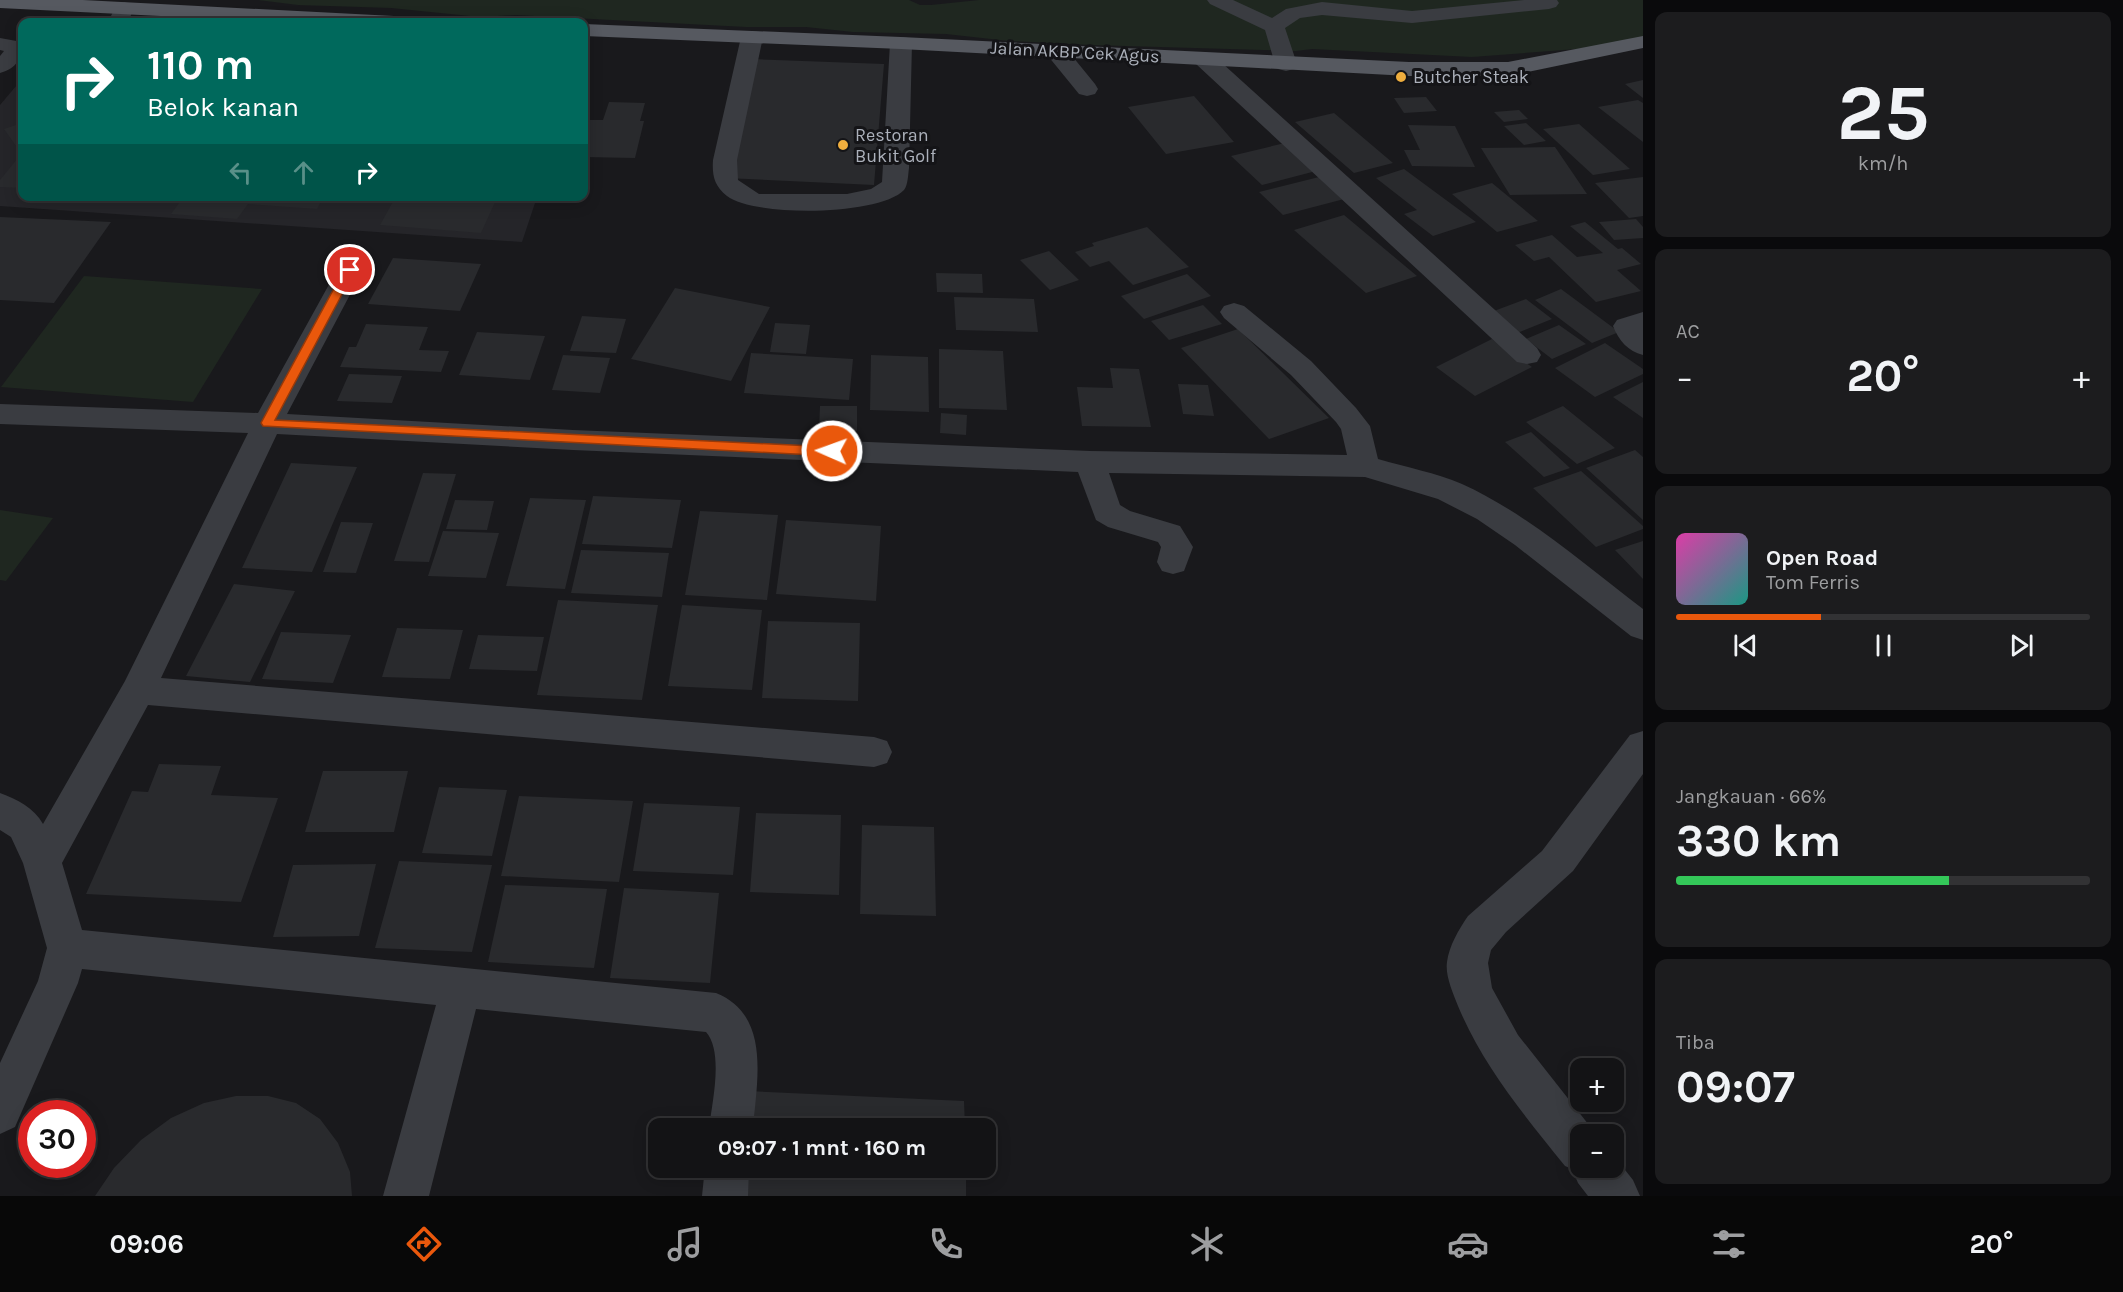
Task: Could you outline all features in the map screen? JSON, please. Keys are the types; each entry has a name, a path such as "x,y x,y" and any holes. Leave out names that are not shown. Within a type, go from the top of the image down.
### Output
{"main road":[{"path":"0,2 121,15 238,18"},
{"name":"Jalan AKBP Cek Agus","path":"588,30 901,43 1409,69 1508,69 1643,42"},
{"name":"Jalan AKBP Cek Agus","path":"1565,56 1643,49"}],"street":[{"path":"1217,0 1252,18 1274,26"},
{"path":"1274,26 1292,14 1314,5 1398,18 1452,15 1549,3"},
{"path":"1274,26 1286,64"},
{"path":"752,37 724,172 726,180 741,194 747,199 758,201 855,201 880,196 894,186 901,43"},
{"path":"0,44 18,47 6,63 0,66"},
{"path":"1056,51 1087,89"},
{"path":"1204,59 1527,355"},
{"path":"42,862 138,690 267,423 350,270"},
{"path":"1234,312 1301,368 1346,415 1355,426 1365,466"},
{"path":"0,414 267,423 573,440 1090,462 1365,466 1449,491 1488,511 1526,537 1643,627"},
{"path":"1090,462 1107,512 1119,519 1169,534 1178,547 1173,562"},
{"path":"138,690 874,752"},
{"path":"1570,1136 1515,1066 1482,1018 1471,992 1466,968 1472,943 1492,918 1556,863 1643,746"},
{"path":"0,809 24,825 42,862 67,948 58,983 0,1112"},
{"path":"67,948 716,1013 731,1029 737,1062 732,1118"},
{"path":"406,1196 461,987"},
{"path":"725,1196 726,1178"},
{"path":"1603,1178 1617,1196"}],"shaded area":[{"path":"258,0 909,0 920,5 931,5 979,0 1643,0 1643,44 1472,57 1312,49 1296,51 1091,45 1009,41 946,34 853,32 806,27 746,27 516,15 480,17 391,8 298,5"},
{"path":"18,84 18,201 536,201 522,242 0,206 0,105"},
{"path":"84,276 262,289 193,402 1,387"},
{"path":"0,510 53,518 6,581 0,580"}],"building":[{"path":"751,59 884,64 874,185 726,178"},
{"path":"1643,80 1643,98 1625,84"},
{"path":"1194,96 1234,142 1166,154 1128,107"},
{"path":"1426,97 1437,111 1404,113 1394,98"},
{"path":"1638,100 1643,103 1643,142 1598,107"},
{"path":"609,102 645,103 640,121 644,121 635,158 588,157 588,120 603,120"},
{"path":"1519,110 1528,119 1504,122 1494,112"},
{"path":"1334,113 1393,163 1354,173 1295,122"},
{"path":"1526,123 1546,141 1524,145 1504,126"},
{"path":"18,124 18,145 16,146 4,129"},
{"path":"1579,124 1630,169 1593,175 1543,129"},
{"path":"1408,125 1455,126 1475,167 1412,166 1404,150 1420,150"},
{"path":"1285,143 1316,171 1262,185 1231,156"},
{"path":"1555,147 1587,194 1510,195 1481,148"},
{"path":"18,158 18,188 0,187 0,180"},
{"path":"1404,169 1476,222 1433,236 1404,214 1417,210 1376,178"},
{"path":"1323,176 1348,198 1283,215 1259,192"},
{"path":"1643,177 1643,216 1629,218 1595,183"},
{"path":"1492,183 1538,221 1497,232 1452,194"},
{"path":"181,201 321,201 317,209 248,204 237,219 171,214"},
{"path":"393,201 496,201 481,233 380,225"},
{"path":"1344,215 1417,276 1366,293 1294,230"},
{"path":"0,217 111,222 54,303 0,300"},
{"path":"1636,219 1643,227 1643,238 1614,240 1599,222"},
{"path":"1585,222 1618,249 1622,248 1641,264 1617,270 1641,291 1596,302 1549,257 1534,261 1515,245 1552,235 1577,257 1603,253 1570,226"},
{"path":"1147,227 1189,267 1133,285 1109,261 1090,267 1075,252 1094,246 1092,243"},
{"path":"1049,251 1079,280 1050,290 1020,260"},
{"path":"393,258 481,264 460,311 368,304"},
{"path":"936,273 982,274 983,293 937,292"},
{"path":"1187,274 1211,296 1144,319 1121,296"},
{"path":"675,288 770,307 731,381 631,359"},
{"path":"1561,289 1619,332 1592,343 1535,300"},
{"path":"954,297 1034,299 1038,332 956,330"},
{"path":"1526,299 1552,319 1512,335 1486,314"},
{"path":"1203,305 1222,324 1169,340 1151,321"},
{"path":"582,316 626,319 616,353 570,351"},
{"path":"775,323 810,325 806,354 770,352"},
{"path":"366,324 428,327 419,350 449,351 441,372 340,367 349,347 356,347"},
{"path":"1559,325 1586,344 1552,359 1526,339"},
{"path":"1238,329 1329,418 1269,439 1181,348"},
{"path":"477,332 545,336 530,380 459,375"},
{"path":"1492,339 1532,367 1475,396 1436,367"},
{"path":"1605,343 1643,369 1643,374 1595,397 1555,368"},
{"path":"939,349 1003,351 1007,410 939,408"},
{"path":"751,353 853,359 849,400 744,393"},
{"path":"563,355 610,358 600,393 552,390"},
{"path":"871,355 928,357 929,412 870,410"},
{"path":"1110,368 1139,369 1151,427 1082,426 1077,387 1113,388"},
{"path":"349,374 402,376 392,403 337,401"},
{"path":"1643,382 1643,418 1613,397"},
{"path":"1178,384 1208,385 1214,416 1183,414"},
{"path":"820,406 857,406 857,431 819,430"},
{"path":"1563,406 1615,448 1577,464 1526,422"},
{"path":"941,413 967,415 966,435 940,433"},
{"path":"1531,432 1570,468 1544,477 1505,442"},
{"path":"1635,450 1643,457 1643,520 1586,468"},
{"path":"291,463 357,467 312,572 242,568"},
{"path":"1581,471 1643,526 1643,529 1596,547 1533,488"},
{"path":"423,473 456,474 429,562 394,561"},
{"path":"593,496 681,500 672,548 582,544"},
{"path":"530,498 586,500 565,589 506,586"},
{"path":"455,500 494,501 487,530 446,529"},
{"path":"700,511 778,515 767,600 685,595"},
{"path":"786,520 881,526 876,601 776,594"},
{"path":"341,522 373,523 356,573 323,572"},
{"path":"443,531 499,533 486,578 428,576"},
{"path":"1643,541 1643,579 1615,550"},
{"path":"581,550 669,553 662,597 571,593"},
{"path":"234,584 295,591 250,682 186,676"},
{"path":"558,600 658,605 642,700 537,695"},
{"path":"682,605 762,610 752,690 668,686"},
{"path":"768,621 860,623 858,701 762,698"},
{"path":"397,628 463,630 450,679 382,677"},
{"path":"281,632 351,635 333,683 262,679"},
{"path":"478,635 544,637 537,671 469,669"},
{"path":"159,764 221,766 211,795 278,798 241,902 86,894 132,791 148,792"},
{"path":"323,771 408,771 394,832 305,832"},
{"path":"439,787 507,790 492,856 422,853"},
{"path":"519,796 633,801 619,882 501,876"},
{"path":"644,803 740,807 733,875 633,871"},
{"path":"756,813 841,815 839,895 750,892"},
{"path":"862,825 934,827 936,916 860,914"},
{"path":"399,861 492,865 472,952 375,948"},
{"path":"376,864 359,936 273,937 293,865"},
{"path":"505,885 607,889 594,968 488,962"},
{"path":"624,888 719,893 710,983 610,978"},
{"path":"747,1091 964,1101 965,1118 745,1118"},
{"path":"236,1096 268,1096 296,1103 320,1119 338,1143 350,1172 352,1196 95,1196 114,1168 141,1140 171,1118 204,1103"},
{"path":"739,1178 966,1178 966,1196 738,1196"}],"place":[{"name":"Butcher Steak","path":"1401,77"},
{"name":"Restoran Bukit Golf","path":"843,145"}],"route":[{"path":"350,270 267,423 573,440 832,451"}]}
